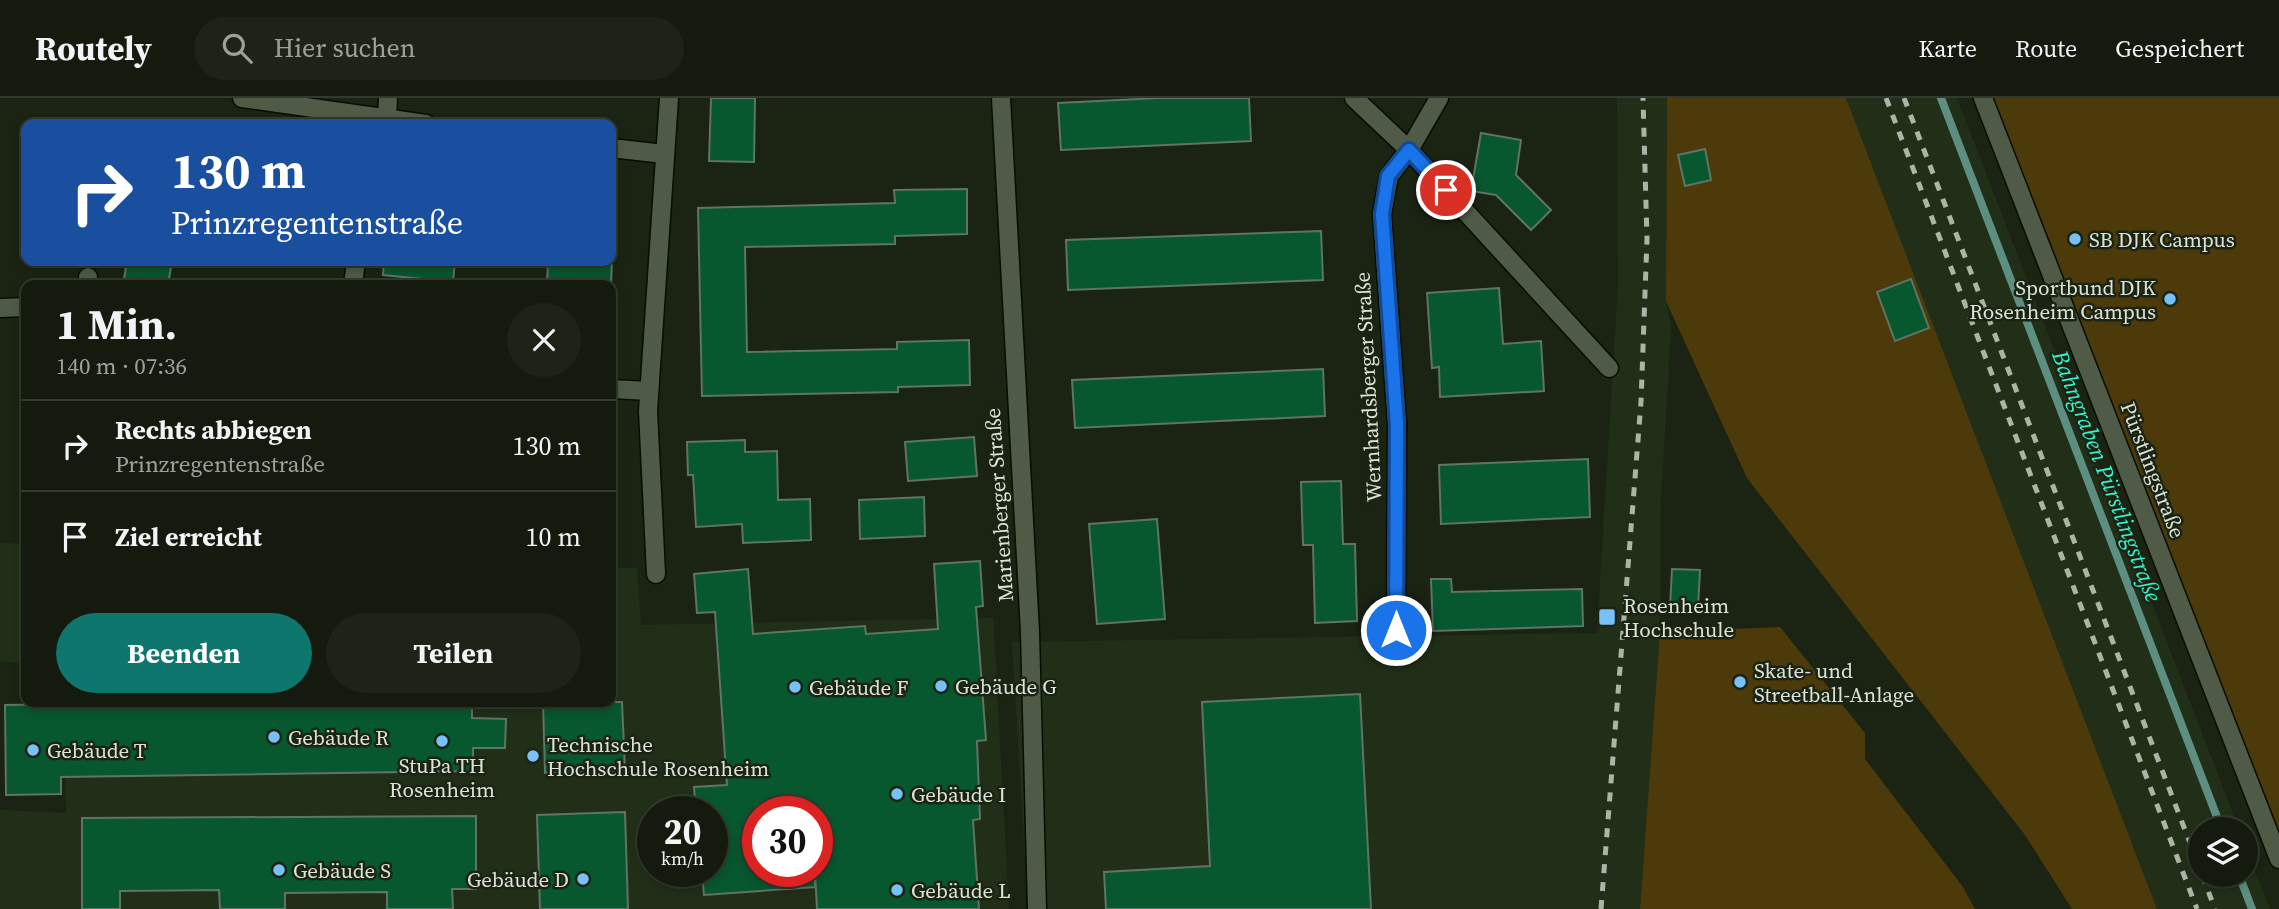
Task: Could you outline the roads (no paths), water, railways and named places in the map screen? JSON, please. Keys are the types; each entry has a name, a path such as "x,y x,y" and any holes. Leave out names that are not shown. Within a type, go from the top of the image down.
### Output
{"street":[{"path":"242,98 373,119"},
{"path":"379,119 388,98"},
{"path":"656,574 649,391 669,98"},
{"name":"Marienberger Straße","path":"1001,98 1013,364 1030,632 1037,909"},
{"path":"1354,98 1409,150 1609,368"},
{"name":"Wernhardsberger Straße","path":"1396,630 1397,424 1382,214 1388,176 1409,150 1439,98"},
{"name":"Pürstlingstraße","path":"1983,98 2279,859"},
{"path":"616,149 664,155"},
{"path":"0,308 21,307"},
{"path":"616,389 649,391"}],"waterway":[{"name":"Bahngraben Pürstlingstraße","path":"1941,98 2217,817"},
{"name":"Bahngraben Pürstlingstraße","path":"2244,887 2252,909"}],"railway":[{"path":"1601,909 1641,402 1647,239 1643,98"},
{"path":"1886,98 2197,909"},
{"path":"1904,98 2188,838"},
{"path":"2207,887 2215,909"}],"place":[{"name":"SB DJK Campus","path":"2075,239"},
{"name":"Sportbund DJK Rosenheim Campus","path":"2170,299"},
{"name":"Rosenheim Hochschule","path":"1607,617"},
{"name":"Skate- und Streetball-Anlage","path":"1740,682"},
{"name":"Gebäude G","path":"941,686"},
{"name":"Gebäude F","path":"795,687"},
{"name":"Gebäude R","path":"274,737"},
{"name":"StuPa TH Rosenheim","path":"442,741"},
{"name":"Gebäude T","path":"33,750"},
{"name":"Technische Hochschule Rosenheim","path":"533,756"},
{"name":"Gebäude I","path":"897,794"},
{"name":"Gebäude S","path":"279,870"},
{"name":"Gebäude D","path":"583,879"},
{"name":"Gebäude L","path":"897,890"}]}
